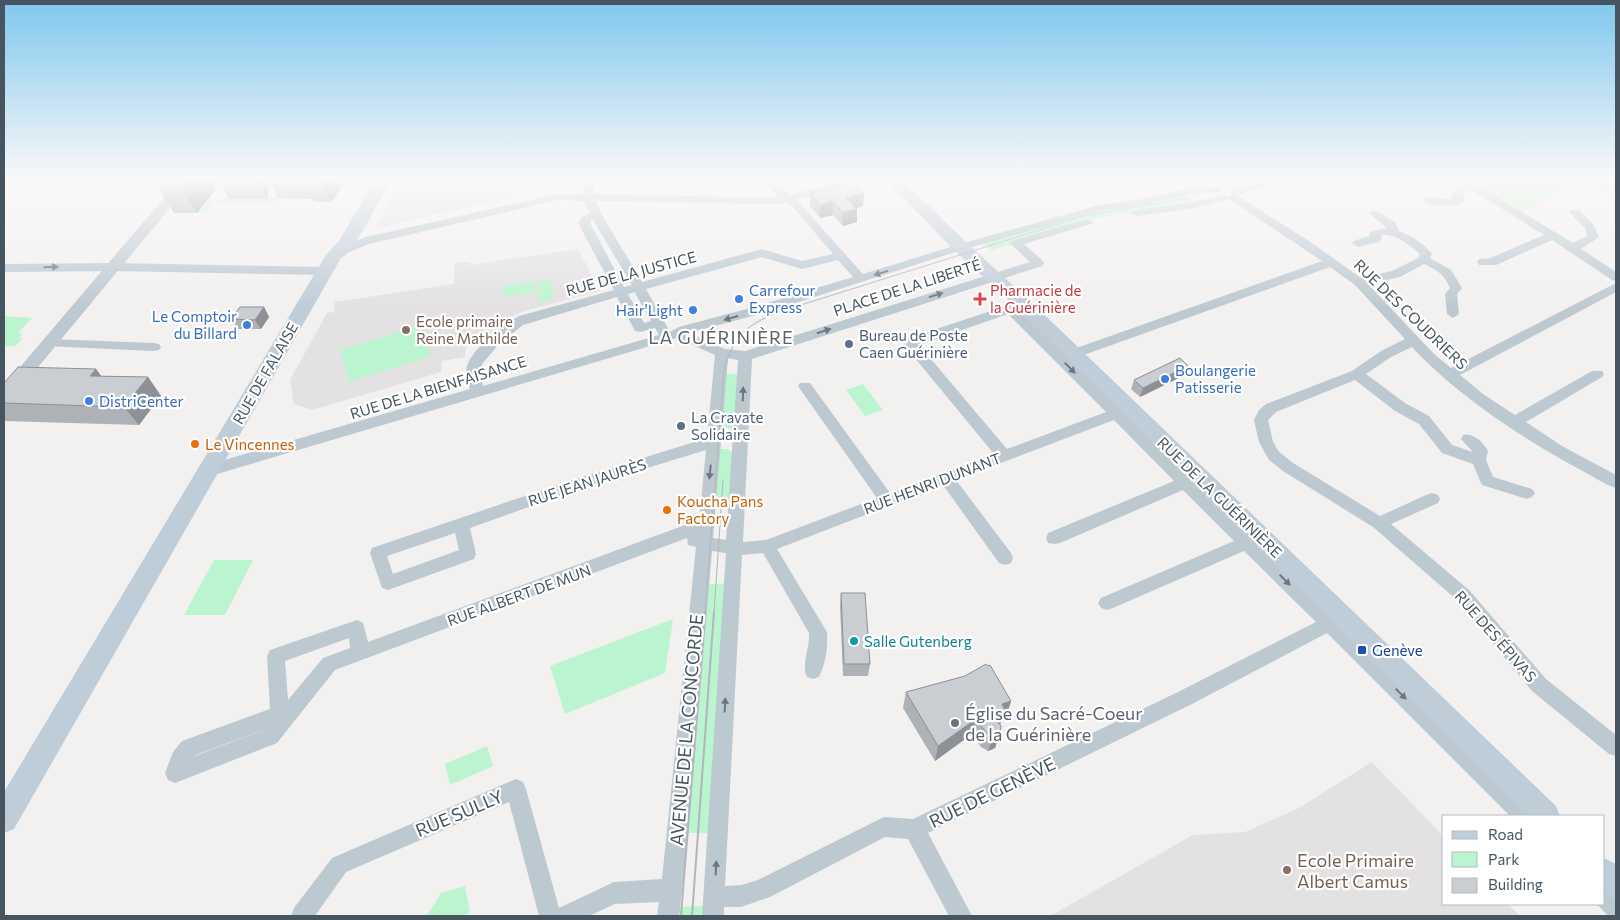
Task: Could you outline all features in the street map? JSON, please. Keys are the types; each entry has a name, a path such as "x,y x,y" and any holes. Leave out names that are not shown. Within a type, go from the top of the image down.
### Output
{"main road":[{"name":"RUE DE FALAISE","path":"4,819 207,471 345,245 356,222"},
{"name":"RUE DE LA GUÉRINIÈRE","path":"936,222 993,277 1017,307 1073,354 1122,411 1330,615 1545,815"},
{"path":"1605,873 1616,885"}],"street":[{"path":"4,397 10,383 50,343 151,222"},
{"path":"4,268 114,266 345,245 394,236 452,222"},
{"path":"585,222 623,292 640,328 658,322"},
{"path":"601,222 658,322 672,335 695,340 722,353 744,356 713,916"},
{"path":"810,222 861,279"},
{"name":"PLACE DE LA LIBERTÉ","path":"672,335 1050,222"},
{"name":"PLACE DE LA LIBERTÉ","path":"744,356 1038,263 1016,243 1086,222"},
{"name":"RUE DES COUDRIERS","path":"1272,222 1305,243 1359,282 1413,342 1449,375 1514,422 1557,450 1616,482"},
{"path":"1387,222 1394,233"},
{"path":"1531,222 1616,277"},
{"path":"1573,248 1593,237 1590,227 1585,222"},
{"path":"1358,244 1367,240 1375,240 1374,234 1378,232 1394,233 1421,248 1426,254 1423,260 1396,274 1359,282"},
{"path":"1483,262 1492,262 1553,235"},
{"name":"RUE DE LA JUSTICE","path":"478,392 472,372 473,366 480,356 516,322 762,253 802,265 840,256"},
{"path":"1423,260 1441,267 1450,275 1456,288 1451,294 1453,314"},
{"path":"1073,354 1331,262"},
{"path":"1449,375 1616,287"},
{"path":"1004,456 912,346 914,341 1017,307 1122,411"},
{"path":"695,340 699,330 708,324"},
{"name":"RUE DE LA BIENFAISANCE","path":"207,471 672,335"},
{"name":"RUE DES ÉPIVAS","path":"1413,342 1386,354 1357,374 1270,408 1261,420 1269,449 1281,462 1378,523 1463,596 1539,685 1616,747"},
{"path":"50,343 154,347"},
{"name":"AVENUE DE LA CONCORDE","path":"668,916 678,839 722,353"},
{"path":"1357,374 1400,407 1424,420 1447,449 1479,460"},
{"path":"1514,422 1597,374"},
{"path":"805,386 888,500"},
{"name":"RUE HENRI DUNANT","path":"734,548 755,549 767,546 1122,411"},
{"path":"1468,439 1481,451 1479,460 1487,481 1527,493"},
{"name":"RUE JEAN JAURÈS","path":"461,524 468,554 388,583 378,553 461,524 574,485 713,442"},
{"path":"946,478 1005,558"},
{"path":"1054,538 1192,479"},
{"path":"1378,523 1432,498"},
{"path":"704,536 734,548"},
{"name":"RUE ALBERT DE MUN","path":"284,715 189,748 180,759 175,773 270,737 284,715 330,664 677,537 704,536"},
{"path":"1107,603 1254,540"},
{"path":"767,546 818,632 819,644 813,672"},
{"path":"1330,615 1523,815"},
{"name":"RUE DE GENÈVE","path":"714,896 741,896 762,889 884,828 914,830 1193,694 1321,628 1326,624 1330,615"},
{"path":"284,715 276,656 357,628 360,653"},
{"name":"RUE SULLY","path":"302,916 339,865 516,789 550,916"},
{"path":"914,830 960,916"},
{"path":"565,916 614,893 654,892 671,888"},
{"path":"1605,896 1616,908"}],"shaded area":[{"path":"379,222 402,222 393,224 390,227 376,227"},
{"name":"Ecole primaire Reine Mathilde","path":"578,249 600,291 524,311 508,318 487,337 466,340 465,357 442,361 441,372 312,410 294,404 290,380 327,313 334,312 335,302 454,284 456,263 470,262 470,265"},
{"name":"Ecole Primaire Albert Camus","path":"1372,762 1442,835 1442,905 1509,905 1520,916 1050,916 1193,835 1245,832 1299,808"}],"green space":[{"path":"1058,222 1085,222 991,250 983,243"},
{"path":"551,279 553,299 539,302 537,281"},
{"path":"534,281 535,292 503,297 503,286"},
{"path":"4,316 32,318 18,333 22,334 19,338 23,338 15,346 4,346"},
{"path":"419,326 431,356 349,382 340,350"},
{"path":"722,374 739,374 735,434 730,434 730,428 717,428"},
{"path":"863,384 883,410 865,416 846,390"},
{"path":"716,449 728,449 734,454 731,507 711,507"},
{"path":"214,560 253,560 225,615 184,615"},
{"path":"705,584 726,584 710,833 684,833"},
{"path":"673,619 665,673 565,714 550,666"},
{"path":"487,746 493,766 450,785 445,764"},
{"path":"465,886 470,913 461,916 429,916 428,914 441,893"},
{"path":"703,906 706,916 674,916 677,907"}],"building":[{"path":"240,307 264,307 255,320 231,319"},
{"path":"1180,358 1188,366 1143,388 1134,380"},
{"path":"18,367 96,369 90,376 148,377 124,407 4,403 4,383"},
{"name":"Salle Gutenberg","path":"841,593 865,593 870,664 844,664"},
{"name":"Église du Sacré-Coeur de la Guérinière","path":"986,664 990,665 1011,701 1002,704 1005,710 992,715 1001,726 1000,733 993,736 986,732 976,719 938,746 906,692 965,676"}],"tram line":[{"path":"705,613 724,371 738,338 753,325 785,310 1065,222"},
{"path":"714,613 723,480"},
{"path":"681,916 705,612"},
{"path":"692,916 714,612"}],"place":[{"name":"Carrefour Express","path":"739,299"},
{"name":"Pharmacie de la Guérinière","path":"980,299"},
{"name":"Hair'Light","path":"693,310"},
{"name":"Le Comptoir du Billard","path":"247,325"},
{"name":"Ecole primaire Reine Mathilde","path":"406,330"},
{"name":"Bureau de Poste Caen Guérinière","path":"849,344"},
{"name":"Boulangerie Patisserie","path":"1165,379"},
{"name":"DistriCenter","path":"89,401"},
{"name":"La Cravate Solidaire","path":"681,426"},
{"name":"Le Vincennes","path":"195,444"},
{"name":"Koucha Pans Factory","path":"667,510"},
{"name":"Salle Gutenberg","path":"854,641"},
{"name":"Genève","path":"1362,650"},
{"name":"Église du Sacré-Coeur de la Guérinière","path":"955,723"},
{"name":"Ecole Primaire Albert Camus","path":"1287,870"}],"district":[{"name":"LA GUÉRINIÈRE","path":"721,337"}]}
